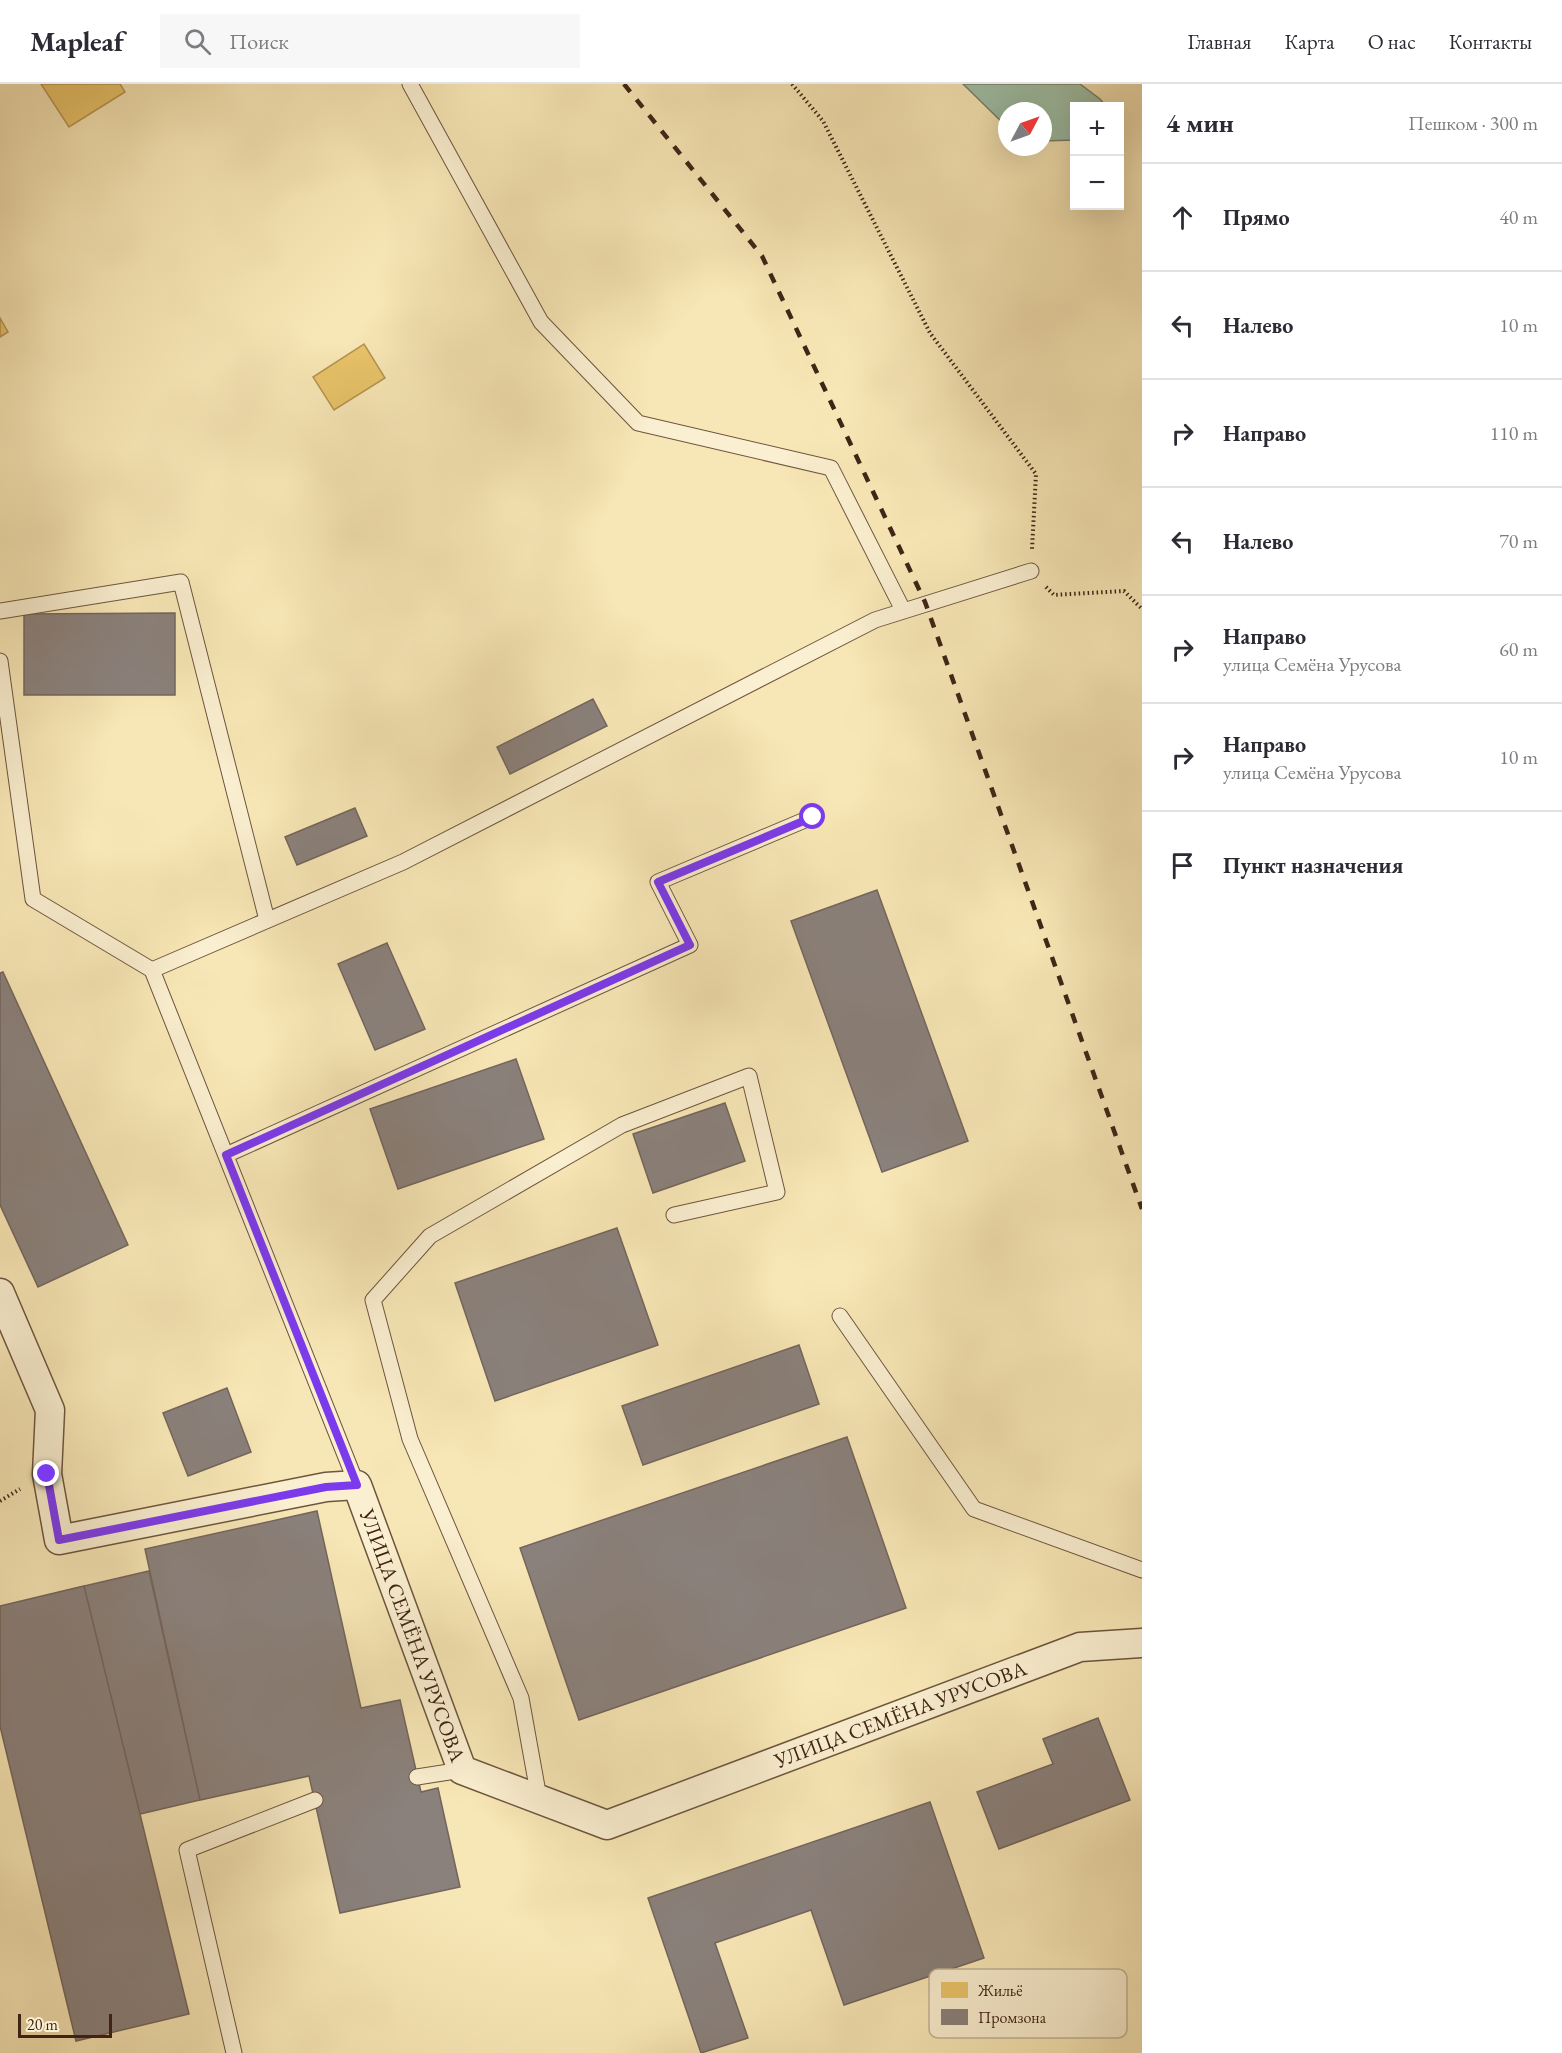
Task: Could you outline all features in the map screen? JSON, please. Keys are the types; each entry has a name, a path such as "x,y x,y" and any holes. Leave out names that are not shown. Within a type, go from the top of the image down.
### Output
{"street":[{"name":"УЛИЦА СЕМЁНА УРУСОВА","path":"0,1293 50,1410 47,1474 59,1540 326,1487 357,1485 462,1770 607,1825 1080,1647 1142,1643"}],"lane":[{"path":"410,84 541,322 638,423 831,468 903,610"},
{"path":"152,970 403,862 876,620 1031,571"},
{"path":"0,610 181,582 267,920"},
{"path":"0,661 33,899 152,970 357,1485"},
{"path":"226,1155 690,945 658,882 813,817"},
{"path":"538,1798 521,1698 410,1439 373,1300 430,1236 622,1125 750,1076 777,1191 674,1215"},
{"path":"840,1316 974,1509 1142,1570"},
{"path":"417,1777 462,1770"},
{"path":"234,2053 187,1850 315,1800"}],"path":[{"path":"792,84 823,121 930,333 1036,474 1031,571 1054,595 1124,591 1142,609"}],"shaded area":[{"path":"963,84 1080,84 1103,102 1070,102 1070,140 1052,141 1052,102 998,102 998,118"}],"building: Жильё":[{"path":"41,84 120,84 125,92 69,127"},
{"path":"0,318 8,332 0,337"},
{"path":"364,344 385,378 334,410 313,377"}],"building: Промзона":[{"path":"175,613 175,695 24,695 24,614"},
{"path":"593,699 607,726 510,774 497,747"},
{"path":"355,808 367,836 297,865 285,837"},
{"path":"877,890 968,1141 882,1172 791,921"},
{"path":"387,943 425,1029 375,1050 338,964"},
{"path":"3,972 128,1245 38,1287 0,1205 0,973"},
{"path":"516,1059 544,1139 398,1189 370,1109"},
{"path":"725,1103 745,1161 653,1193 633,1134"},
{"path":"617,1228 658,1345 495,1401 455,1283"},
{"path":"799,1345 819,1404 643,1465 622,1406"},
{"path":"227,1388 251,1452 188,1476 163,1413"},
{"path":"847,1437 906,1608 579,1720 520,1548"},
{"path":"317,1511 361,1708 400,1700 421,1792 438,1788 460,1887 340,1913 309,1776 200,1800 145,1549"},
{"path":"149,1571 200,1800 140,1814 84,1586"},
{"path":"84,1586 189,2014 76,2041 0,1726 0,1606"},
{"path":"1098,1718 1130,1800 999,1849 977,1792 1053,1764 1043,1739"},
{"path":"930,1802 984,1958 951,1969 929,1969 929,1976 844,2005 811,1910 715,1943 748,2038 701,2053 648,1898"}],"railway":[{"path":"624,84 762,256 925,602 1142,1209"}],"route":[{"path":"47,1474 59,1540 326,1487 357,1485 226,1155 690,945 658,882 813,817"}]}
